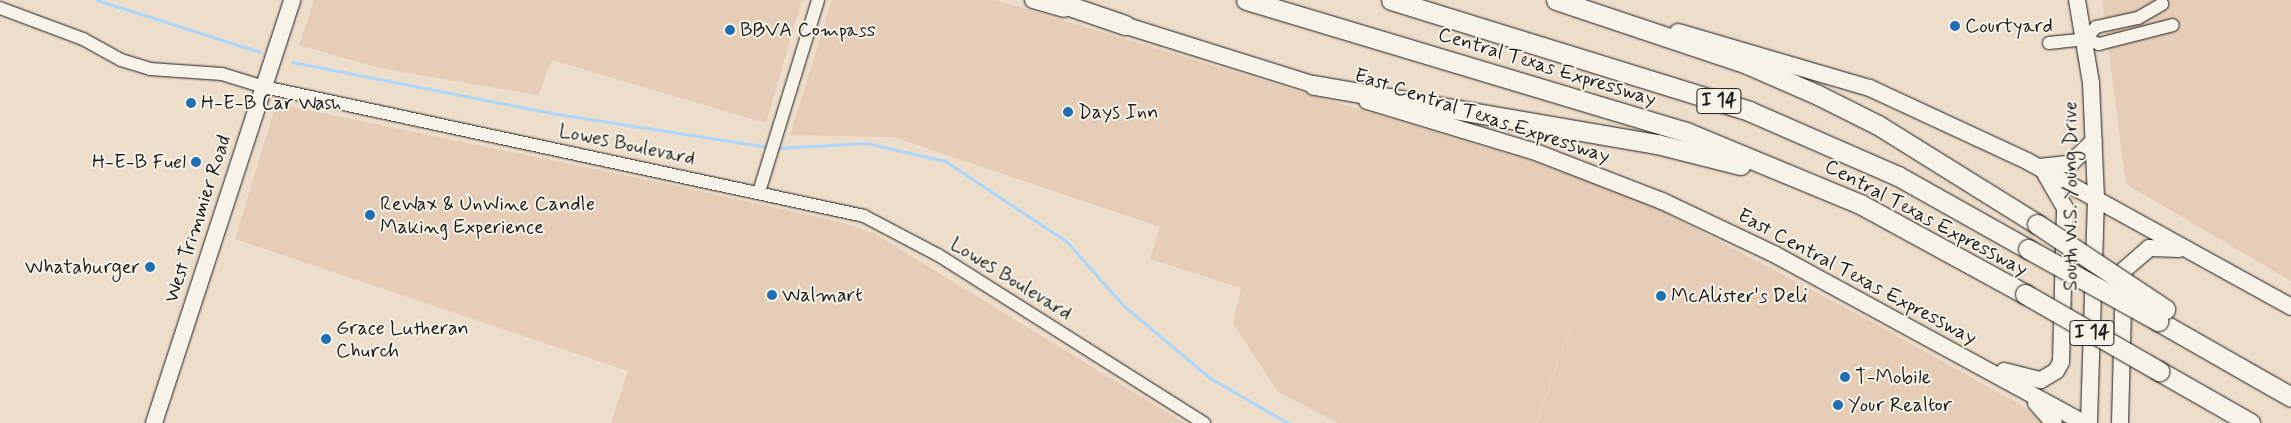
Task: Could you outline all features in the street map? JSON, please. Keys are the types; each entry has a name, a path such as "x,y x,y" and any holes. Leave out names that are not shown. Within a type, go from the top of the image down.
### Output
{"highway":[{"path":"1052,0 1125,25"},
{"name":"Central Texas Expressway","path":"1246,0 1686,132 1860,204 2025,294 2250,423"},
{"name":"Central Texas Expressway","path":"1391,0 1749,111 1898,176 2028,249 2162,315 2284,392"},
{"path":"1556,0 1730,58 1818,95 1878,125 2038,224 2162,315"},
{"path":"1314,85 1657,144 1724,160 1860,204"}],"main road":[{"name":"West Trimmier Road","path":"154,423 292,0"},
{"name":"East Central Texas Expressway","path":"1033,0 1125,25 1532,151 1662,201 1774,254 2084,423"},
{"path":"1566,0 1870,88 2040,168 2291,307"},
{"name":"South W.S. Young Drive","path":"2077,0 2086,39 2094,142 2096,199 2089,423"},
{"path":"2040,168 2070,164 2094,142"},
{"path":"1970,361 2041,380 2056,371 2061,362 2065,208 2057,190 2040,168"},
{"path":"2120,423 2124,270 2137,255 2149,248 2186,250"},
{"path":"2024,390 2054,423"}],"street":[{"path":"759,192 818,0"},
{"path":"2086,39 2096,27 2138,18 2162,4"},
{"name":"Lowes Boulevard","path":"0,8 83,39 121,60 150,68 222,74 264,87 834,208 886,226 938,255 1204,423"},
{"path":"2049,43 2086,39 2099,44 2173,25"}],"shaded area":[{"path":"314,0 802,0 766,123 552,60 538,95 379,68 299,45"},
{"path":"832,0 995,0 1541,164 1617,191 1658,209 1859,315 2021,405 2044,423 1537,423 1590,269 1536,423 1338,423 1278,392 1233,323 1241,288 1150,259 1160,227 894,137 790,135"},
{"path":"2102,0 2291,0 2291,281 2126,184"},
{"path":"288,106 677,186 844,223 875,234 1184,423 611,423 628,371 235,239 274,111"}],"waterway":[{"path":"97,0 260,52"},
{"path":"292,62 557,114 768,147"},
{"path":"777,148 866,143 945,161 1066,241 1124,306 1210,378 1288,423"}],"place":[{"name":"Courtyard","path":"1955,26"},
{"name":"BBVA Compass","path":"730,30"},
{"name":"H-E-B Car Wash","path":"191,103"},
{"name":"Days Inn","path":"1068,112"},
{"name":"H-E-B Fuel","path":"196,162"},
{"name":"ReWax & UnWine Candle Making Experience","path":"370,215"},
{"name":"Whataburger","path":"150,267"},
{"name":"Walmart","path":"772,295"},
{"name":"McAlister's Deli","path":"1661,296"},
{"name":"Grace Lutheran Church","path":"326,339"},
{"name":"T-Mobile","path":"1845,377"},
{"name":"Your Realtor","path":"1838,405"}]}
